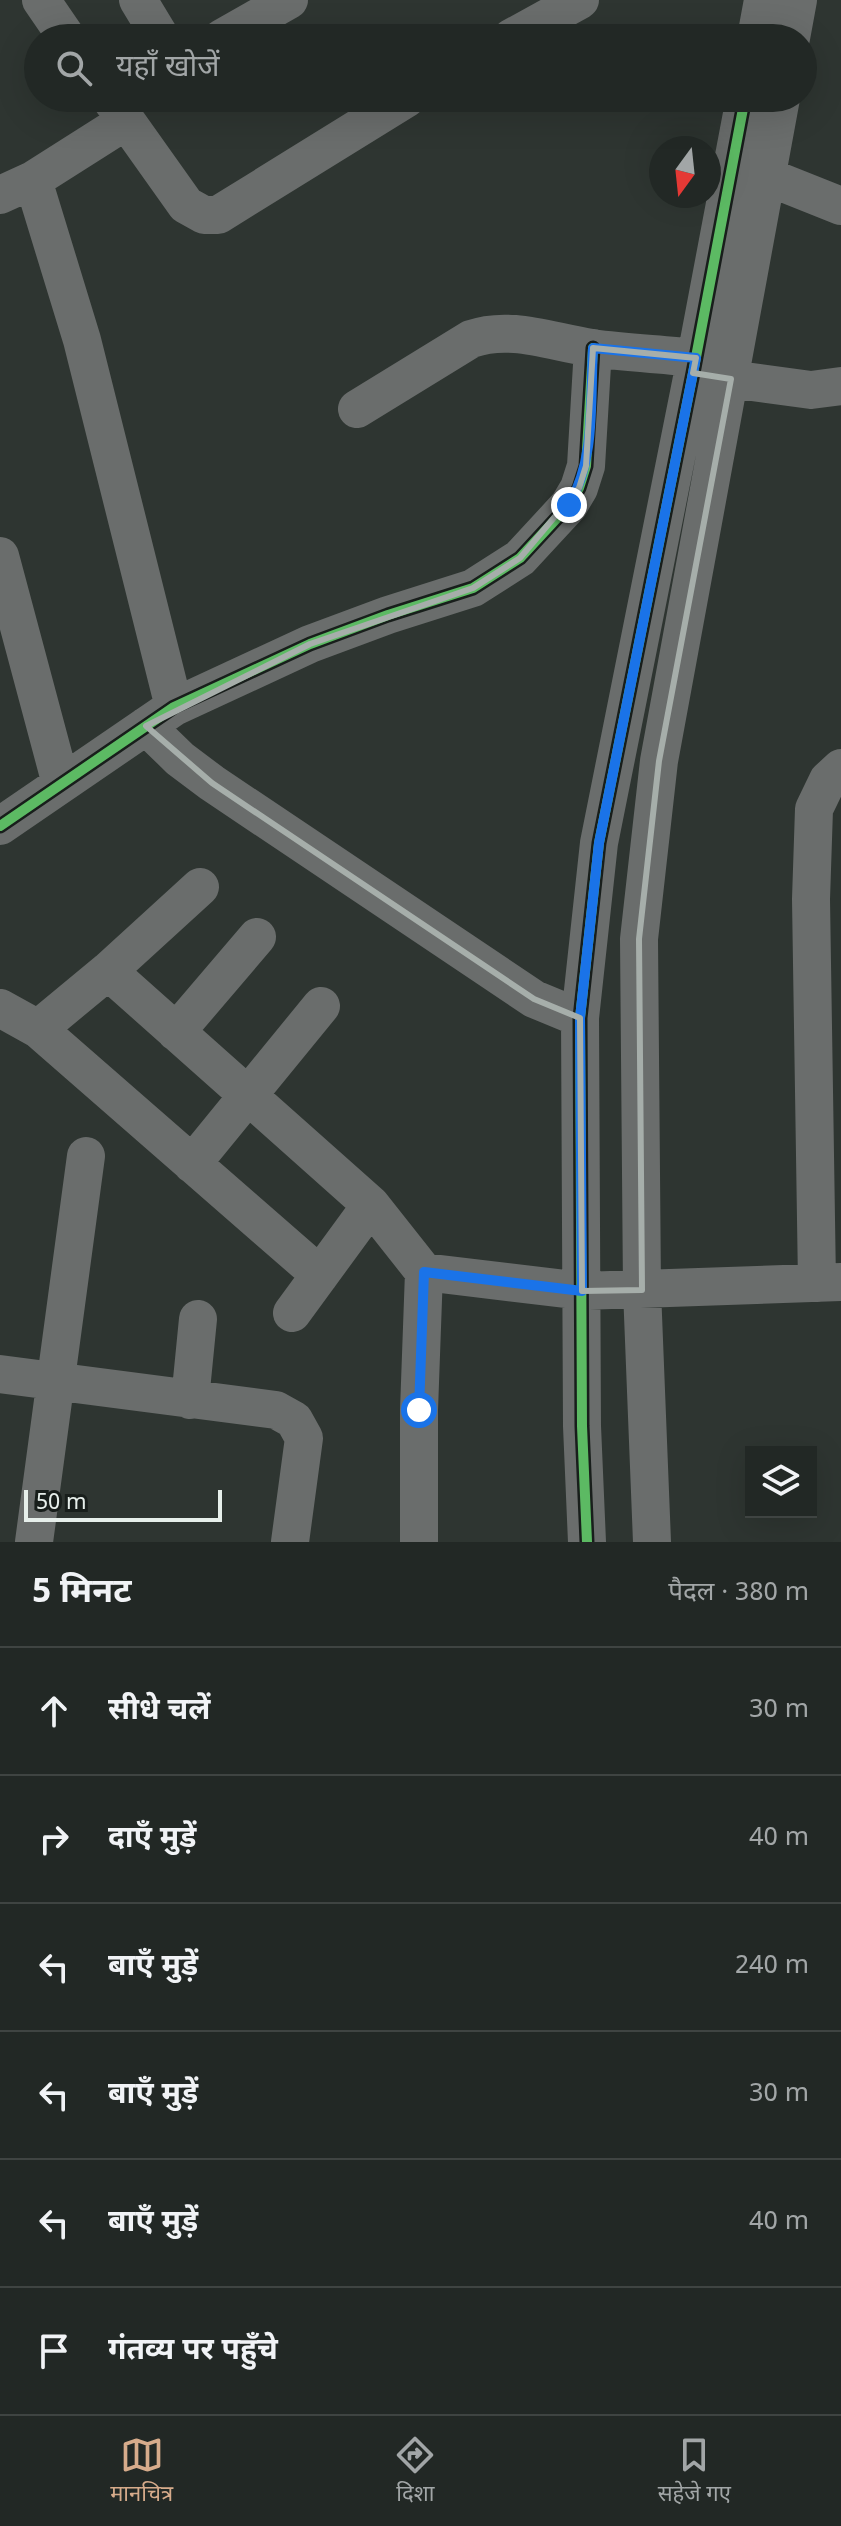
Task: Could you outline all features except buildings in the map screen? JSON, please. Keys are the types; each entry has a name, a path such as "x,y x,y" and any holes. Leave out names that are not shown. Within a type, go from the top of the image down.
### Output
{"street":[{"path":"41,0 57,24"},
{"path":"138,0 153,24"},
{"path":"247,24 289,0"},
{"path":"536,24 580,0"},
{"path":"759,24 763,0"},
{"path":"794,24 798,0"},
{"path":"114,112 17,188 82,340 160,716 180,759 534,999 580,1018"},
{"path":"120,112 186,205 204,215 218,215 384,112"},
{"path":"587,1542 582,1426 580,1018 599,843 742,112"},
{"path":"652,1542 642,1290 639,939 659,761 779,112"},
{"path":"768,177 841,206"},
{"path":"357,409 471,339 507,332 695,366 731,379 811,390 841,386"},
{"path":"0,826 160,716 310,644 473,588 520,558 569,505 579,488 586,466 593,348"},
{"path":"0,556 61,784"},
{"path":"424,1272 582,1291 829,1283 811,899 814,809 828,780 841,768"},
{"path":"38,1029 108,971 200,887"},
{"path":"176,1032 257,937"},
{"path":"108,971 371,1205 424,1272 419,1410 419,1542"},
{"path":"192,1164 321,1006"},
{"path":"0,1008 38,1029 320,1275"},
{"path":"34,1542 86,1156"},
{"path":"292,1313 371,1205"},
{"path":"190,1400 198,1319"},
{"path":"0,1374 276,1410 294,1420 304,1438 290,1542"}],"highlighted area":[{"path":"593,348 696,358 693,373 731,379 659,761 639,939 642,1290 582,1291 580,1018 534,999 212,783 146,726 310,644 473,588 520,558 579,488 586,466"}],"cycle path":[{"path":"587,1542 582,1426 580,1018 599,843 742,112"},
{"path":"0,826 174,707 310,644 473,588 520,558 569,505 579,488 586,466 593,348"}],"route":[{"path":"419,1410 424,1272 582,1291 580,1018 599,843 696,358 593,348 586,466 569,505"}]}
